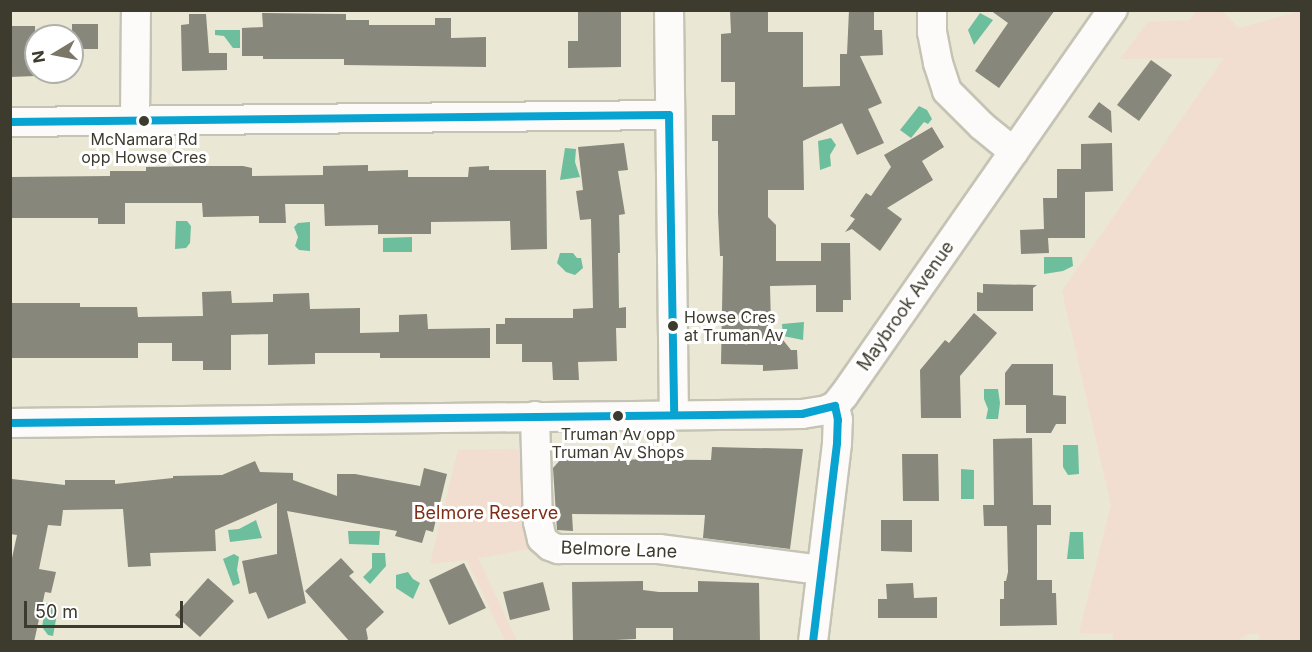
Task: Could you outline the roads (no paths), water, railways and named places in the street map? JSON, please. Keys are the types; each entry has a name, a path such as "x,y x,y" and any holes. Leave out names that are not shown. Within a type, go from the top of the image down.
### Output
{"street":[{"path":"135,120 136,10"},
{"path":"669,10 674,414"},
{"path":"932,10 932,32 938,63 947,91 982,126 1014,152"},
{"name":"Maybrook Avenue","path":"835,406 1113,10"},
{"path":"10,122 669,115"},
{"path":"10,423 802,414 835,406 838,420 837,443 813,642"},
{"name":"Belmore Lane","path":"534,417 538,522 542,538 550,546 558,549 659,549 821,570"}],"place":[{"name":"McNamara Rd opp Howse Cres","path":"144,121"},
{"name":"Howse Cres at Truman Av","path":"673,326"},
{"name":"Truman Av opp Truman Av Shops","path":"618,416"}],"park label":[{"name":"Belmore Reserve","path":"486,513"}]}
